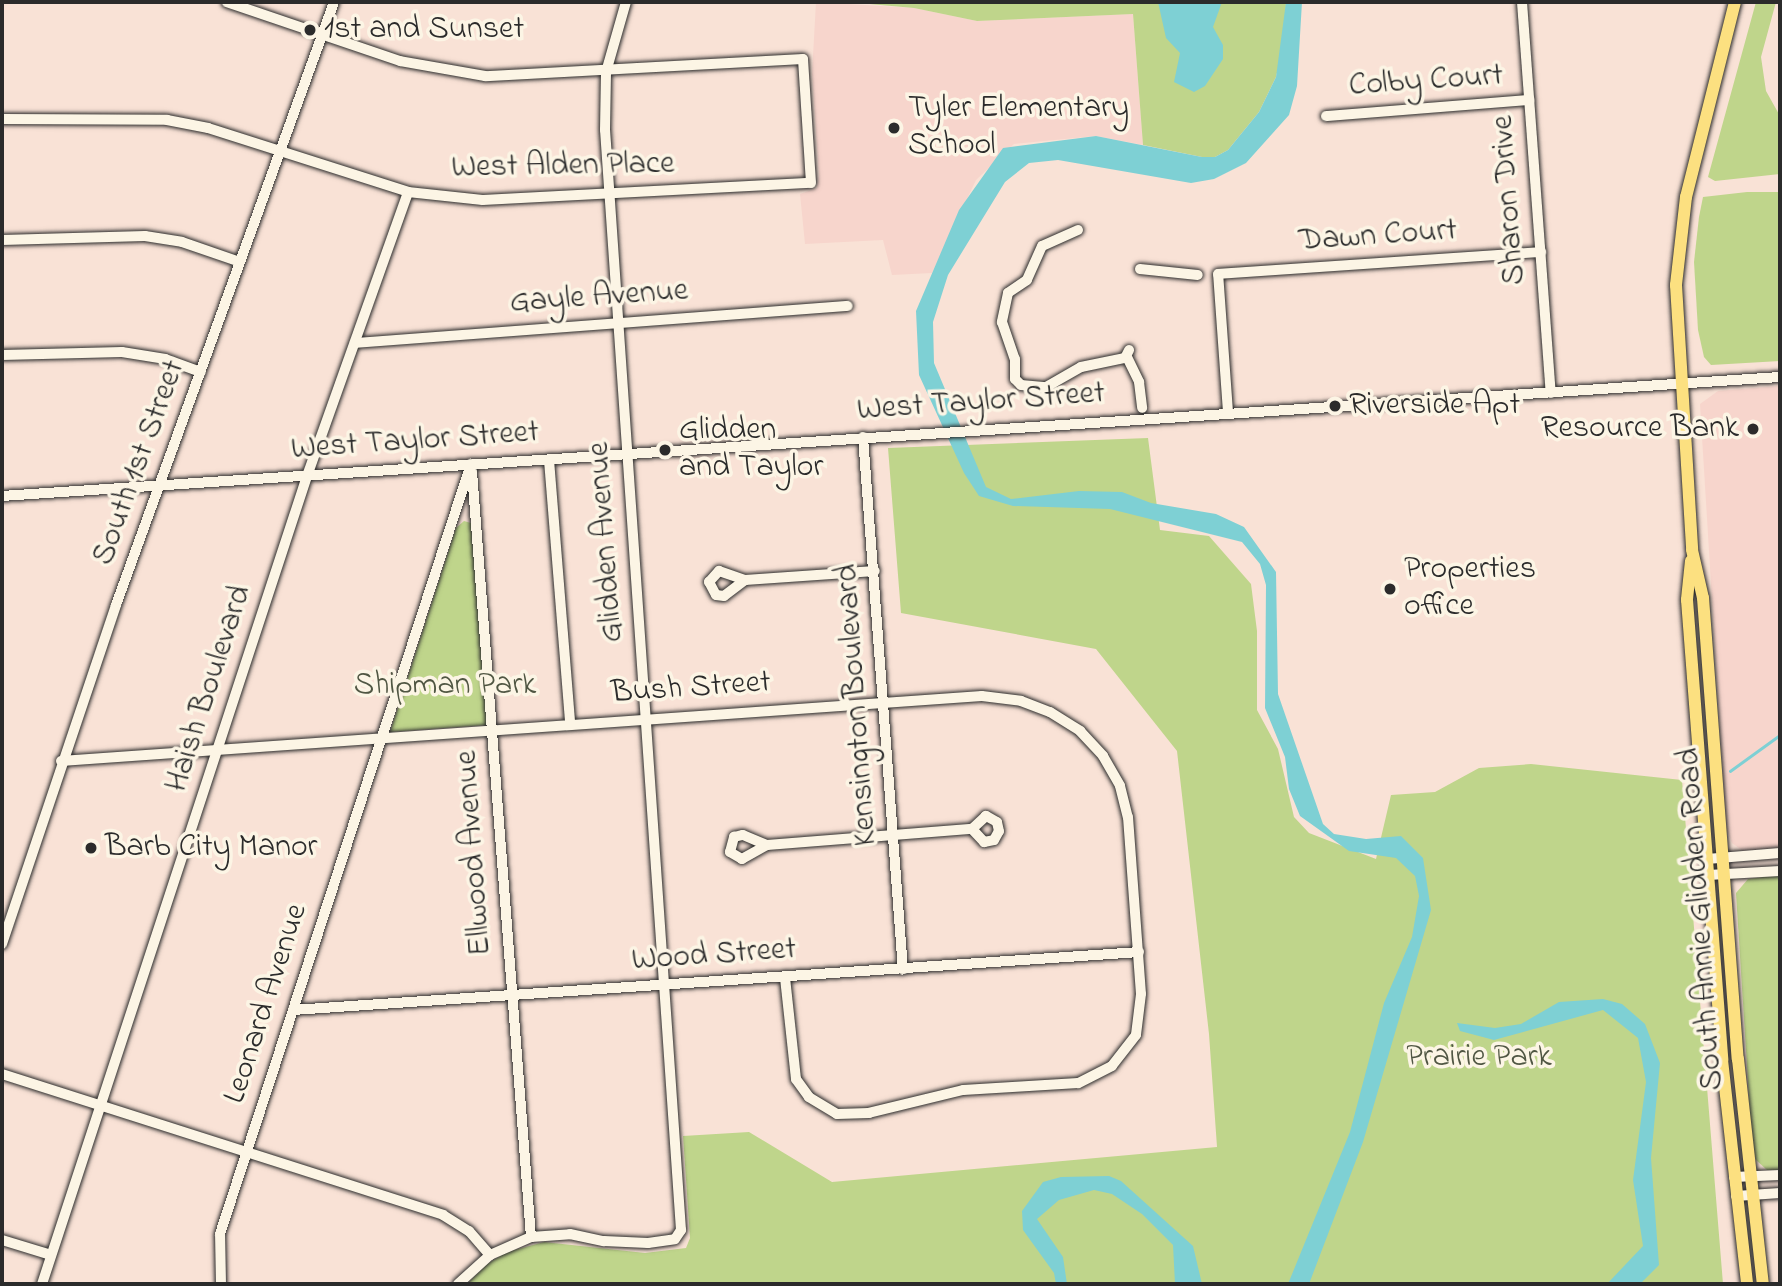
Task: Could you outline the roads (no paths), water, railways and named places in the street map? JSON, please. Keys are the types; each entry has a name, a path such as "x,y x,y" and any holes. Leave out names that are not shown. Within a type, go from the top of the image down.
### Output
{"main road":[{"name":"South Annie Glidden Road","path":"1735,2 1681,225 1676,285 1692,550 1703,598 1724,874 1762,1284"},
{"name":"South Annie Glidden Road","path":"1692,550 1687,600 1734,1177 1747,1284"}],"street":[{"path":"227,2 400,61 460,74 513,76 606,72"},
{"name":"South 1st Street","path":"2,944 61,761 334,2"},
{"name":"Glidden Avenue","path":"531,1237 570,1234 604,1241 664,1241 680,1234 681,1207 610,196 606,72 626,2"},
{"name":"Sharon Drive","path":"1522,2 1551,393"},
{"name":"West Alden Place","path":"2,119 167,120 280,151 408,192 512,201 811,183 803,59 606,72"},
{"name":"Colby Court","path":"1326,116 1529,100"},
{"name":"Haish Boulevard","path":"41,1284 307,476 408,192"},
{"path":"1078,230 1042,246 1027,280 1008,293 1002,322 1015,359 1015,379 1021,386 1046,387 1081,367 1128,353 1139,382 1142,408"},
{"path":"2,240 145,236 182,242 240,262"},
{"name":"Dawn Court","path":"1228,412 1219,274 1541,252"},
{"path":"1140,269 1198,275"},
{"name":"Gayle Avenue","path":"355,343 848,306"},
{"path":"2,355 122,352 165,359 201,372"},
{"name":"West Taylor Street","path":"2,496 1780,377"},
{"name":"Kensington Boulevard","path":"863,437 903,970"},
{"path":"549,460 570,723"},
{"name":"Ellwood Avenue","path":"471,464 531,1237"},
{"name":"Leonard Avenue","path":"222,1284 220,1234 471,464"},
{"path":"745,580 875,571"},
{"name":"Bush Street","path":"61,761 982,696 1012,699 1062,718 1094,744 1120,786 1127,810 1142,1007 1138,1031 1126,1054 1107,1070 1078,1083 939,1093 855,1115 819,1105 796,1079 785,978"},
{"path":"766,845 972,829"},
{"path":"1707,859 1780,853"},
{"path":"1708,875 1780,871"},
{"name":"Wood Street","path":"293,1010 1139,952"},
{"path":"2,1074 450,1218 469,1231 490,1255"},
{"path":"1734,1177 1780,1175"},
{"path":"1736,1196 1780,1193"},
{"path":"458,1284 490,1255 531,1237"},
{"path":"2,1240 51,1255"}],"water":[{"path":"1158,2 1222,2 1213,27 1223,45 1223,59 1205,86 1194,92 1174,82 1180,53 1166,38"},
{"path":"1286,2 1302,2 1297,86 1289,115 1246,163 1214,179 1191,183 1058,160 1029,163 1005,182 948,275 933,322 934,363 986,487 1011,499 1079,491 1122,492 1151,503 1216,514 1244,527 1276,572 1278,694 1323,824 1334,834 1366,839 1401,836 1423,858 1431,910 1363,1142 1309,1284 1288,1284 1350,1132 1384,1003 1412,937 1419,896 1415,876 1396,858 1349,851 1300,816 1289,789 1285,757 1265,708 1266,585 1260,564 1242,542 1110,509 1013,506 979,496 964,473 919,375 916,311 959,210 1003,148 1096,136 1202,157 1215,157 1228,150 1259,112 1276,77"},
{"path":"1603,999 1622,1004 1645,1024 1660,1063 1651,1158 1659,1265 1640,1284 1607,1284 1643,1246 1633,1180 1646,1082 1638,1038 1603,1010 1494,1040 1460,1031 1457,1023 1495,1028 1521,1024 1559,1002"},
{"path":"1109,1176 1121,1181 1193,1246 1202,1284 1175,1284 1173,1245 1142,1214 1112,1194 1094,1190 1059,1200 1037,1219 1063,1257 1067,1284 1056,1284 1054,1273 1023,1230 1022,1211 1043,1182 1061,1177"}],"waterway":[{"path":"1730,771 1780,735"}],"place":[{"name":"1st and Sunset","path":"310,30"},
{"name":"Tyler Elementary School","path":"894,128"},
{"name":"Riverside Apt","path":"1335,406"},
{"name":"Resource Bank","path":"1753,429"},
{"name":"Glidden and Taylor","path":"665,450"},
{"name":"Properties office","path":"1390,589"},
{"name":"Barb City Manor","path":"91,848"}],"park label":[{"name":"Shipman Park","path":"445,686"},
{"name":"Prairie Park","path":"1479,1058"}]}
